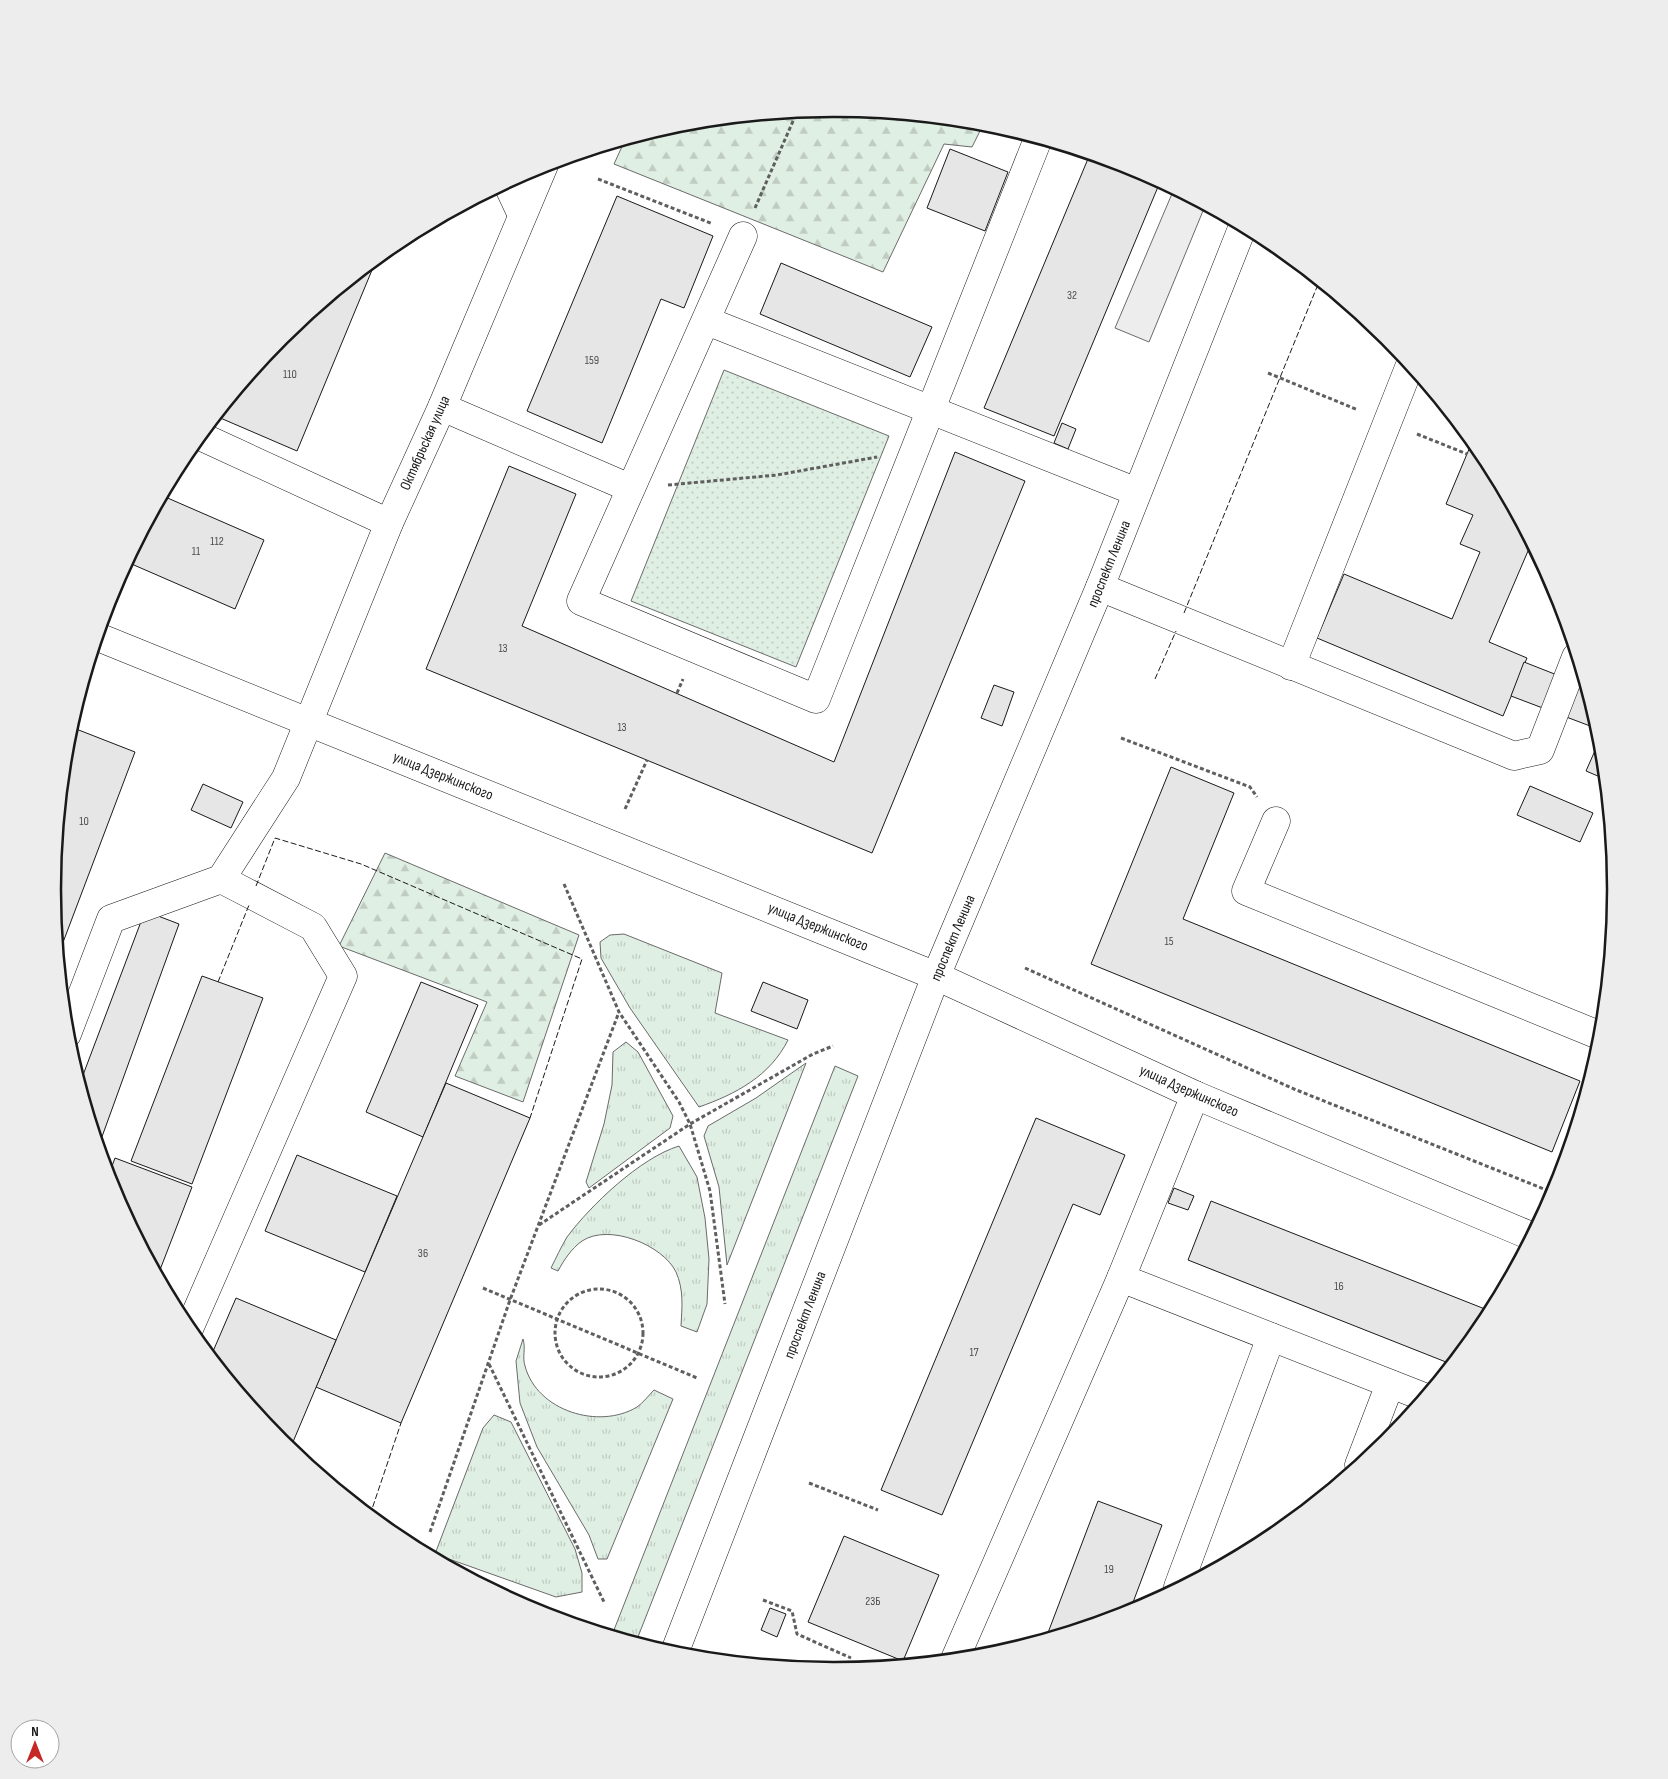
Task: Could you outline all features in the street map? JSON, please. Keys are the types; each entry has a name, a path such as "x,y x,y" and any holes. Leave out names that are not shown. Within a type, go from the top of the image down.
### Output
{"main road":[{"path":"743,236 581,602 816,699 1036,144"},
{"name":"Октябрьская улица","path":"221,879 286,778 308,722 324,689 389,523 442,407 539,175"},
{"path":"510,188 522,215"},
{"name":"проспект Ленина","path":"677,1646 936,976 1100,587 1240,233"},
{"path":"707,321 1137,492"},
{"path":"1291,666 1407,372"},
{"path":"442,407 630,488"},
{"path":"206,439 389,523"},
{"path":"1100,587 1514,756 1540,750 1573,665"},
{"name":"улица Дзержинского","path":"103,638 936,976 1195,1095 1525,1234"},
{"path":"1276,821 1246,891 1593,1033"},
{"path":"73,1019 111,919 221,879 313,927 343,976 192,1321"},
{"path":"958,1652 1121,1278 1195,1095"},
{"path":"1121,1278 1418,1395"},
{"path":"1180,1581 1271,1337"},
{"path":"1364,1451 1390,1384"}],"path":[{"path":"598,179 743,236 794,118"},
{"path":"630,488 777,476 915,450"},
{"path":"1121,738 1250,787 1276,821"},
{"path":"625,809 646,760"},
{"path":"564,884 620,1012 679,1102 690,1124 710,1191 725,1304"},
{"path":"1025,968 1294,1089 1546,1190"},
{"path":"430,1532 510,1300 620,1012"},
{"path":"538,1225 690,1124 813,1054 833,1046"},
{"path":"483,1288 697,1378"},
{"path":"596,1289 610,1290 623,1296 634,1306 641,1318 644,1332 639,1354 626,1368 614,1376 599,1378 584,1376 570,1368 560,1356 555,1342 555,1318 569,1300 582,1292 596,1289"},
{"path":"488,1363 604,1602"},
{"path":"809,1483 878,1510"},
{"path":"762,1600 792,1611 797,1634 852,1658"}],"green space":[{"path":"783,118 885,118 935,123 980,131 972,147 944,144 883,272 614,164 622,147 634,143 733,123"},
{"path":"724,370 889,436 796,667 631,601"},
{"path":"385,853 579,935 523,1102 455,1076 487,1002 339,946"},
{"path":"624,934 722,973 715,1013 788,1040 781,1053 762,1074 739,1090 699,1107 630,1008 601,958 600,942 610,935"},
{"path":"626,1042 638,1052 673,1116 670,1128 589,1188 586,1182 604,1124 612,1085 613,1052"},
{"path":"806,1063 727,1265 719,1187 704,1136 708,1126 756,1098"},
{"path":"835,1066 858,1076 638,1637 614,1630"},
{"path":"679,1146 697,1177 705,1218 709,1259 707,1304 697,1332 681,1326 682,1299 676,1272 660,1253 648,1246 620,1236 606,1234 593,1236 582,1241 574,1248 558,1271 551,1268 567,1237 603,1197 648,1161"},
{"path":"523,1339 524,1363 532,1382 542,1395 556,1405 571,1412 605,1417 622,1414 637,1407 654,1390 673,1399 607,1559 598,1559 589,1535 537,1447 520,1403 516,1361"},
{"path":"494,1415 511,1422 575,1549 582,1573 582,1592 556,1597 447,1558 436,1551 483,1428"}],"shaded area":[{"path":"1172,194 1203,211 1149,342 1115,328"}],"building":[{"path":"950,149 1008,172 985,231 927,208"},
{"path":"1087,160 1158,188 1054,436 984,408"},
{"path":"617,196 713,236 684,308 661,299 602,443 527,411"},
{"path":"781,263 932,327 910,377 760,314"},
{"path":"372,270 297,451 221,418 253,380 288,343 324,309"},
{"path":"1062,423 1076,429 1068,449 1054,443"},
{"path":"1469,449 1503,503 1528,551 1489,642 1527,658 1503,716 1317,638 1344,574 1452,619 1480,552 1460,544 1473,515 1446,504"},
{"path":"955,452 1025,481 872,853 426,669 509,466 576,494 522,626 834,762"},
{"path":"168,498 264,540 235,609 133,565"},
{"path":"1524,662 1578,683 1589,725 1511,696"},
{"path":"994,685 1014,692 1002,726 981,718"},
{"path":"78,730 135,752 63,942 61,890 63,839 68,789"},
{"path":"1594,753 1598,776 1586,771"},
{"path":"1171,767 1234,793 1183,919 1580,1081 1552,1152 1091,964"},
{"path":"203,784 243,802 231,828 191,810"},
{"path":"1530,786 1593,813 1580,842 1517,815"},
{"path":"145,911 179,924 102,1137 84,1073"},
{"path":"202,976 263,998 192,1184 131,1161"},
{"path":"421,982 478,1005 423,1137 366,1112"},
{"path":"763,982 808,1000 797,1029 751,1011"},
{"path":"446,1083 530,1118 401,1423 316,1387"},
{"path":"1036,1118 1125,1155 1100,1215 1073,1204 942,1515 881,1490"},
{"path":"297,1155 397,1196 365,1272 265,1231"},
{"path":"115,1158 192,1187 161,1268 141,1231 112,1165"},
{"path":"1174,1188 1194,1196 1188,1210 1168,1203"},
{"path":"1211,1201 1483,1308 1446,1362 1188,1260"},
{"path":"236,1298 336,1340 293,1441 253,1399 214,1350"},
{"path":"1098,1501 1162,1525 1133,1602 1048,1631"},
{"path":"844,1536 939,1575 904,1659 899,1660 808,1622"},
{"path":"770,1608 786,1614 777,1637 761,1630"}],"fence":[{"path":"1184,613 1317,287"},
{"path":"1155,679 1176,631"},
{"path":"256,886 275,838 361,864 582,959 530,1118"},
{"path":"218,982 249,905"},
{"path":"372,1509 401,1423"}]}
